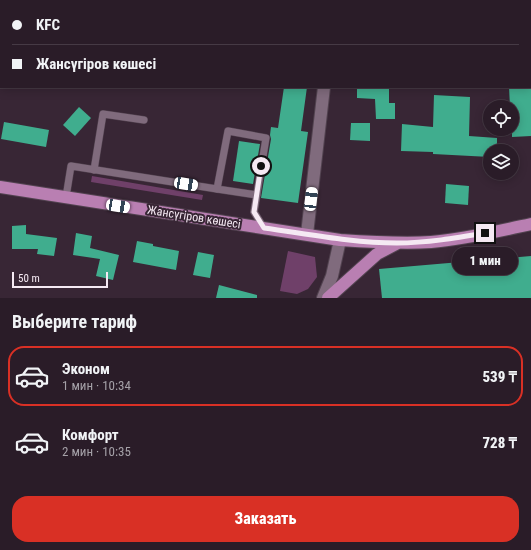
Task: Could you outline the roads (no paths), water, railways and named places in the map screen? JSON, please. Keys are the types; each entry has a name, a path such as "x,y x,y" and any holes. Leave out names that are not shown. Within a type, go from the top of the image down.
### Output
{"main road":[{"name":"Жансүгіров көшесі","path":"0,187 340,240 398,243 433,241 498,231 531,224"},
{"path":"328,298 377,254 398,243"}],"street":[{"path":"307,234 324,88"},
{"path":"323,298 332,276 340,240"}],"lane":[{"path":"94,170 103,114 144,120"},
{"path":"217,190 228,132 266,138 254,212 264,228"},
{"path":"66,197 71,166 217,190 257,195"}]}
